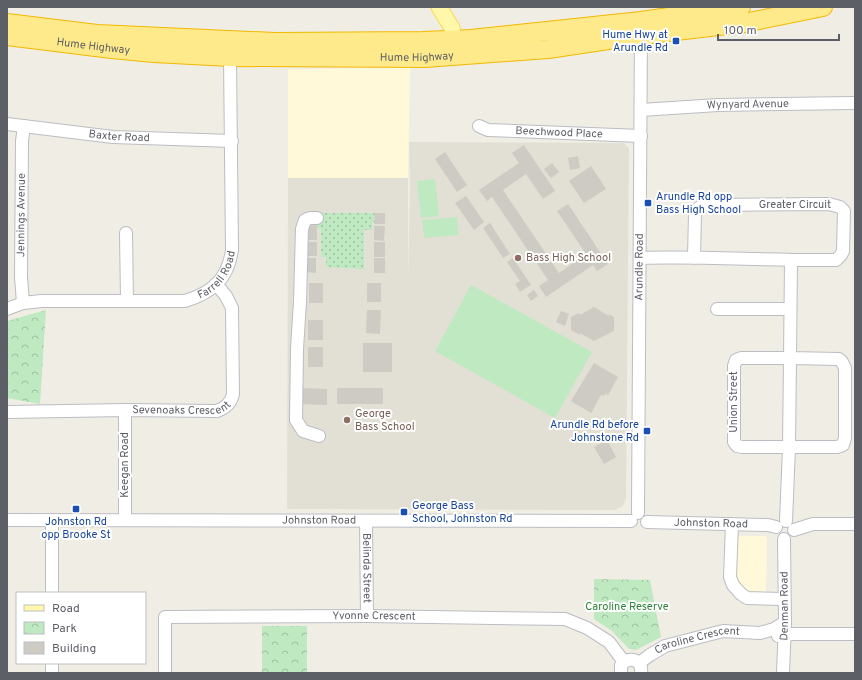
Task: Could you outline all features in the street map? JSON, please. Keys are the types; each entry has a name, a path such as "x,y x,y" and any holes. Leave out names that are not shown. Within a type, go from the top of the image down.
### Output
{"highway":[{"name":"Hume Highway","path":"7,23 97,34 267,42 455,48 641,28 741,11 823,7"},
{"name":"Hume Highway","path":"7,36 119,50 230,56 425,58 455,48"}],"main road":[{"path":"439,7 452,28 455,48"}],"street":[{"name":"Arundle Road","path":"635,517 640,258 641,28"},
{"name":"Farrell Road","path":"7,309 23,303 48,300 185,301 205,294 221,279 228,266 232,250 230,56"},
{"name":"Wynyard Avenue","path":"641,110 718,105 855,103"},
{"name":"Baxter Road","path":"7,124 113,138 232,141"},
{"name":"Jennings Avenue","path":"23,303 21,277 22,141 24,126"},
{"name":"Beechwood Place","path":"479,126 488,130 641,136"},
{"name":"Greater Circuit","path":"640,258 790,261 836,260 841,256 843,251 844,211 840,206 829,204 700,206 695,213 694,258"},
{"path":"317,218 305,220 302,229 296,420 303,432 319,436"},
{"path":"126,232 127,300"},
{"path":"790,261 790,525 791,536 784,539 776,534 776,527 779,522 790,525 855,524"},
{"name":"Sevenoaks Crescent","path":"7,412 217,410 224,408 231,401 233,394 233,313 229,300 216,284"},
{"path":"717,309 790,309"},
{"name":"Union Street","path":"790,358 741,358 736,360 734,366 734,442 737,446 742,447 790,448"},
{"path":"790,358 839,359 845,368 845,438 842,445 838,447 790,448"},
{"name":"Keegan Road","path":"125,410 125,520"},
{"name":"Johnston Road","path":"7,520 366,521 645,516 647,522 768,525 776,527"},
{"path":"52,520 52,592"},
{"name":"Belinda Street","path":"366,521 367,616"},
{"path":"732,524 730,577 733,585 747,598 784,599"},
{"name":"Denman Road","path":"783,673 785,622 784,539"},
{"name":"Yvonne Crescent","path":"165,673 165,617 367,616 565,619 587,628 609,642 622,667"},
{"name":"Caroline Crescent","path":"640,668 650,655 665,646 723,631 760,632 774,629 785,622"},
{"name":"Caroline Crescent","path":"760,632 766,636 792,634 855,634"},
{"path":"622,667 627,660 633,659 640,668"}],"shaded area":[{"path":"410,68 408,178 288,178 288,69"},
{"name":"Bass High School","path":"409,142 624,143 629,148 626,498 623,506 615,510 287,509 288,178 408,178 408,280 410,185"},
{"path":"740,536 765,536 767,538 765,594 748,593 744,591 735,578 736,540"}],"green space":[{"path":"435,179 439,216 421,218 417,181"},
{"path":"317,213 375,213 374,222 372,222 372,230 364,230 364,269 326,267 326,257 321,257 321,229 317,228"},
{"path":"457,217 459,235 424,238 422,220"},
{"path":"471,285 592,352 555,418 435,351"},
{"path":"46,310 40,404 7,398 7,321"},
{"name":"Caroline Reserve","path":"594,579 650,580 661,637 636,650 629,649 612,631 594,619"},
{"path":"262,626 307,626 307,673 262,673"}],"building":[{"path":"524,145 555,191 543,199 526,174 503,190 559,273 586,254 557,211 568,204 608,264 597,271 593,265 546,297 539,286 548,280 492,197 487,201 479,190 519,163 512,153"},
{"path":"445,152 467,185 457,192 435,159"},
{"path":"578,156 580,168 570,170 568,158"},
{"path":"552,163 559,172 551,178 544,169"},
{"path":"591,166 606,189 584,203 569,181"},
{"path":"466,196 484,222 474,230 455,203"},
{"path":"375,213 385,213 385,224 374,224"},
{"path":"490,223 510,254 503,258 483,228"},
{"path":"317,225 317,240 306,240 306,226"},
{"path":"374,226 385,226 384,241 374,240"},
{"path":"306,242 317,242 317,256 306,256"},
{"path":"374,242 385,242 385,257 374,257"},
{"path":"306,258 316,258 316,273 306,272"},
{"path":"374,258 385,258 385,273 374,273"},
{"path":"513,258 531,285 520,292 515,284 520,281 507,262"},
{"path":"309,283 323,283 323,303 309,303"},
{"path":"367,283 381,283 381,302 367,302"},
{"path":"534,290 538,296 531,301 527,295"},
{"path":"594,307 609,316 609,314 614,317 614,331 594,341 571,330 571,317 579,313 580,315"},
{"path":"367,310 381,310 380,334 366,333"},
{"path":"561,311 569,314 565,326 556,322"},
{"path":"308,320 323,320 323,340 308,340"},
{"path":"363,343 392,343 392,372 363,372"},
{"path":"308,347 323,347 323,367 308,367"},
{"path":"594,363 618,377 608,395 601,395 591,413 571,401"},
{"path":"299,388 327,389 327,405 299,404"},
{"path":"337,388 383,388 383,404 337,404"},
{"path":"607,440 616,457 604,464 594,447"}],"place":[{"name":"Hume Hwy at Arundle Rd","path":"676,41"},
{"name":"Arundle Rd opp Bass High School","path":"648,203"},
{"name":"Bass High School","path":"518,258"},
{"name":"George Bass School","path":"347,420"},
{"name":"Arundle Rd before Johnstone Rd","path":"647,431"},
{"name":"Johnston Rd opp Brooke St","path":"76,509"},
{"name":"George Bass School, Johnston Rd","path":"404,512"}]}
